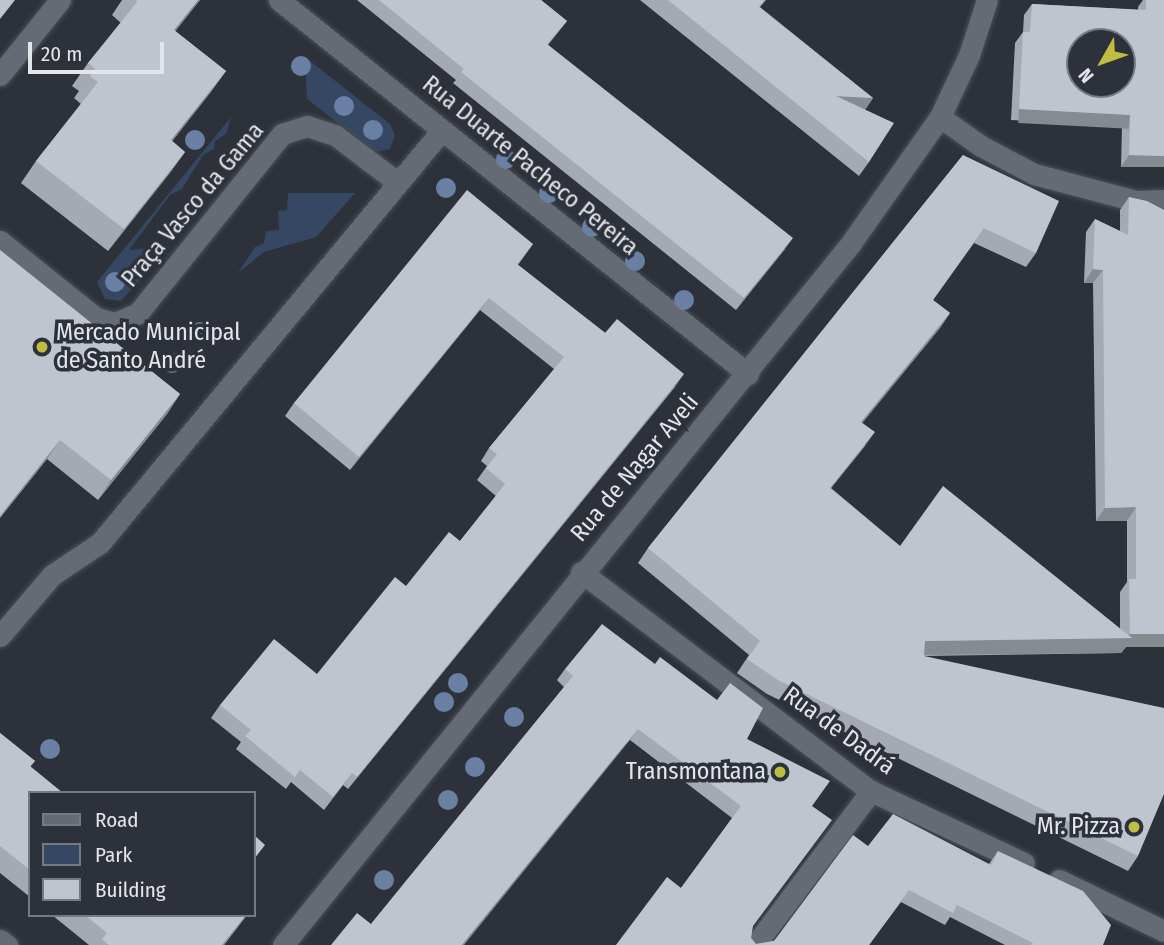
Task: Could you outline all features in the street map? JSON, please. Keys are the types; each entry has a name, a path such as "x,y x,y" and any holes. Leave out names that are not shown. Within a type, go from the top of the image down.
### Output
{"street":[{"path":"0,75 60,0"},
{"name":"Rua Duarte Pacheco Pereira","path":"279,0 748,374"},
{"name":"Rua de Nagar Aveli","path":"283,945 582,572 748,374 851,243 940,117 969,55 987,0"},
{"path":"940,117 981,146 1034,174 1136,201 1164,200"},
{"name":"Praça Vasco da Gama","path":"0,240 96,318 115,323 138,313 282,134 307,126 335,135 397,183"},
{"path":"0,636 52,575 100,543 442,130"},
{"name":"Rua de Dadrá","path":"582,572 871,790 1164,931"},
{"path":"755,945 871,790"},
{"path":"0,940 7,945"}],"green space":[{"path":"305,57 390,124 395,135 390,149 375,152 307,99"},
{"path":"231,117 226,134 215,141 214,149 203,155 182,189 170,195 129,250 170,246 121,301 105,299 97,282"},
{"path":"288,193 355,193 316,237 264,252 238,273 255,247 264,243 266,231 279,230 278,211 287,210"}],"building":[{"path":"0,0 15,0 0,19"},
{"path":"136,0 198,0 174,30 226,71 171,140 185,152 124,229 36,161 98,82 90,76 95,69 88,63"},
{"path":"379,0 541,0 567,21 547,44 793,238 744,298 461,72 464,69"},
{"path":"668,0 764,0 759,7 873,98 836,96 894,123 869,162"},
{"path":"1146,0 1164,0 1164,156 1129,155 1130,115 1019,109 1023,32 1030,32 1032,4 1146,10"},
{"path":"963,155 1059,201 1036,253 984,228 933,300 950,313 861,422 875,432 830,488 900,546 943,486 1132,638 925,641 924,656 1164,708 1164,794 1138,856 778,680 747,659 760,641 648,548"},
{"path":"467,190 533,244 517,264 605,333 617,319 684,374 357,777 352,773 333,797 300,770 295,777 245,736 251,730 220,705 274,639 317,674 395,577 406,586 449,532 460,541 505,484 486,468 497,454 489,448 564,357 489,298 359,457 294,403"},
{"path":"1129,197 1147,201 1164,210 1164,634 1130,634 1129,579 1136,579 1136,507 1105,508 1103,270 1093,269 1095,219 1128,235"},
{"name":"Mercado Municipal de Santo André","path":"0,250 180,394 111,480 60,440 0,516"},
{"path":"602,624 655,664 660,657 717,700 730,683 763,708 747,739 830,781 812,806 832,820 753,926 751,938 756,944 774,941 853,835 868,846 893,814 991,865 998,851 1083,891 1111,925 1103,945 1031,945 1033,943 957,905 953,913 909,890 869,945 616,945 667,877 681,888 741,806 638,729 462,945 331,945 357,913 371,924 573,676 565,669"},
{"path":"0,733 35,761 30,766 61,791 28,791 28,868 0,846"},
{"path":"256,837 265,845 256,856"},
{"path":"87,917 244,917 222,945 109,945 102,939 107,933"}],"place":[{"name":"Mercado Municipal de Santo André","path":"42,347"},
{"name":"Transmontana","path":"780,772"},
{"name":"Mr. Pizza","path":"1134,827"}]}
